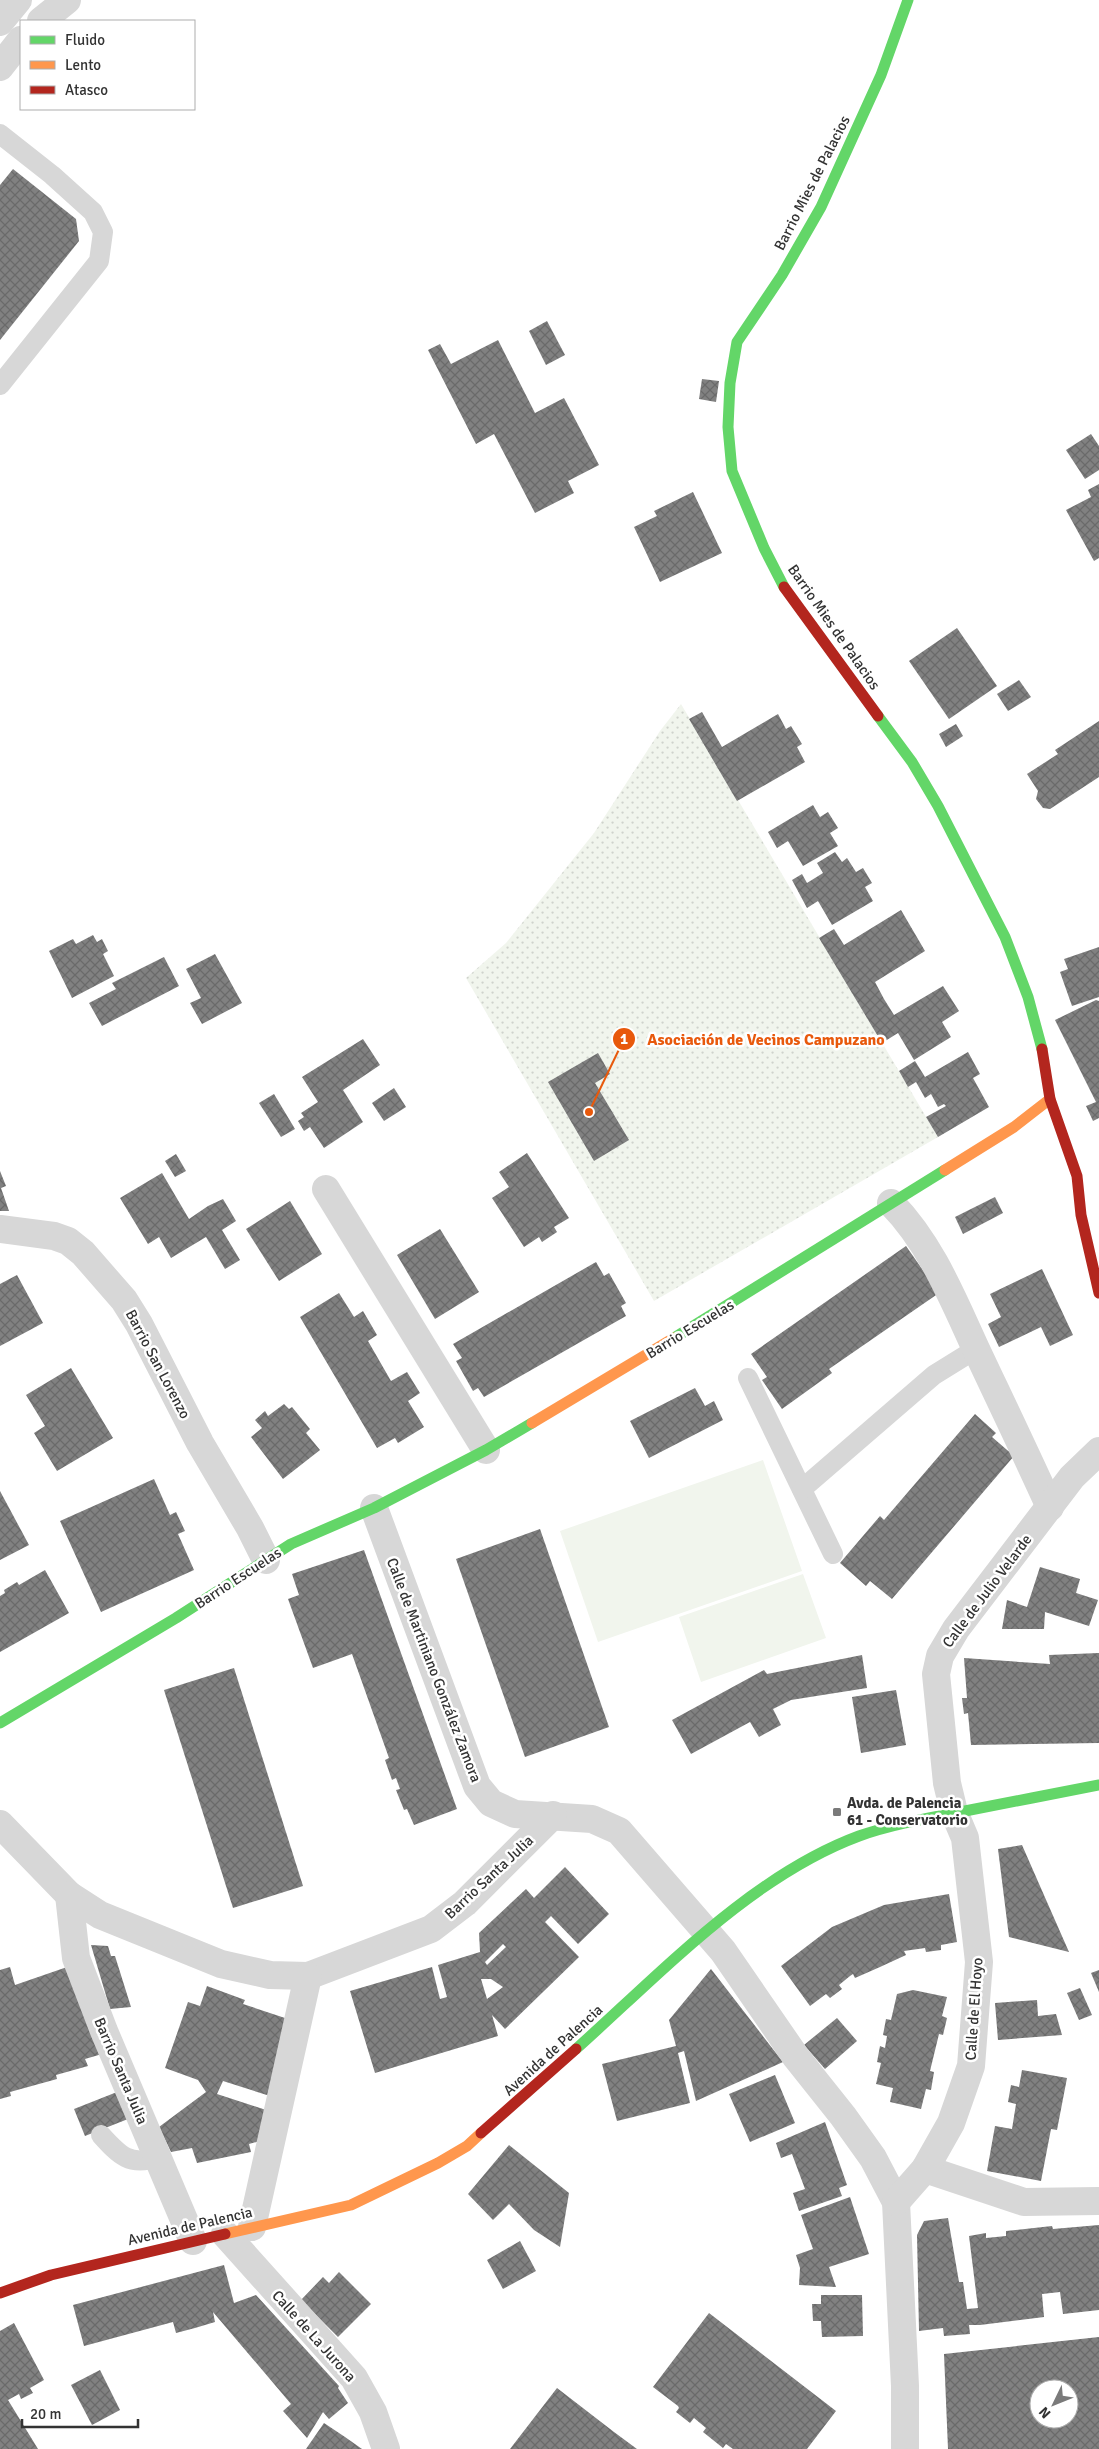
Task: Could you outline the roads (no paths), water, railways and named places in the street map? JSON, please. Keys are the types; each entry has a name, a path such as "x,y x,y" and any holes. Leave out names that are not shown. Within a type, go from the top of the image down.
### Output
{"main road":[{"name":"Barrio Mies de Palacios","path":"908,0 881,75 821,207 782,275 737,342 730,383 728,427 732,471 764,548 788,594 912,762 938,806 1005,938 1028,997 1045,1062 1050,1099 1077,1176 1081,1215 1099,1293"},
{"name":"Barrio Escuelas","path":"0,1722 176,1618 291,1544 374,1508 486,1450 725,1308 1014,1127 1050,1099"},
{"name":"Avenida de Palencia","path":"0,2293 51,2275 351,2205 427,2170 467,2146 707,1932 771,1881 804,1861 866,1834 893,1825 1099,1785"}],"street":[{"path":"0,22 18,0"},
{"path":"42,20 67,0"},
{"path":"0,67 20,41"},
{"path":"326,1189 486,1450"},
{"path":"891,1203 905,1217 934,1260 1050,1507"},
{"name":"Barrio San Lorenzo","path":"0,1229 54,1236 68,1241 83,1253 124,1300 139,1324 200,1443 250,1528 266,1560"},
{"name":"Calle de Julio Velarde","path":"954,1812 947,1783 936,1674 938,1662 956,1629 1072,1477 1099,1451"},
{"name":"Calle de Martiniano González Zamora","path":"374,1508 477,1786 491,1803 515,1814 592,1818 619,1831 707,1932"},
{"name":"Calle de El Hoyo","path":"896,2202 925,2169 951,2123 970,2066 978,1962 965,1838 954,1812"},
{"name":"Barrio Santa Julia","path":"0,1824 69,1895 100,1915 221,1964 270,1974 308,1976 431,1928 464,1903 553,1815"},
{"name":"Barrio Santa Julia","path":"69,1895 76,1958 104,2031 194,2241"},
{"path":"707,1932 723,1951 796,2057 843,2116 873,2158 896,2202 905,2449"},
{"path":"252,2227 308,1976"},
{"path":"925,2169 1024,2202 1099,2201"},
{"name":"Calle de La Jurona","path":"225,2234 354,2378 373,2412 386,2449"}],"lane":[{"path":"0,134 52,175 93,212 103,232 99,261 0,385"},
{"path":"802,1489 934,1375 976,1349"},
{"path":"748,1378 833,1554"},
{"path":"101,2135 115,2151 129,2160 144,2162 158,2157"}],"place":[{"name":"Asociación de Vecinos Campuzano","path":"589,1112"},
{"name":"Avda. de Palencia 61 - Conservatorio","path":"837,1812"}]}
